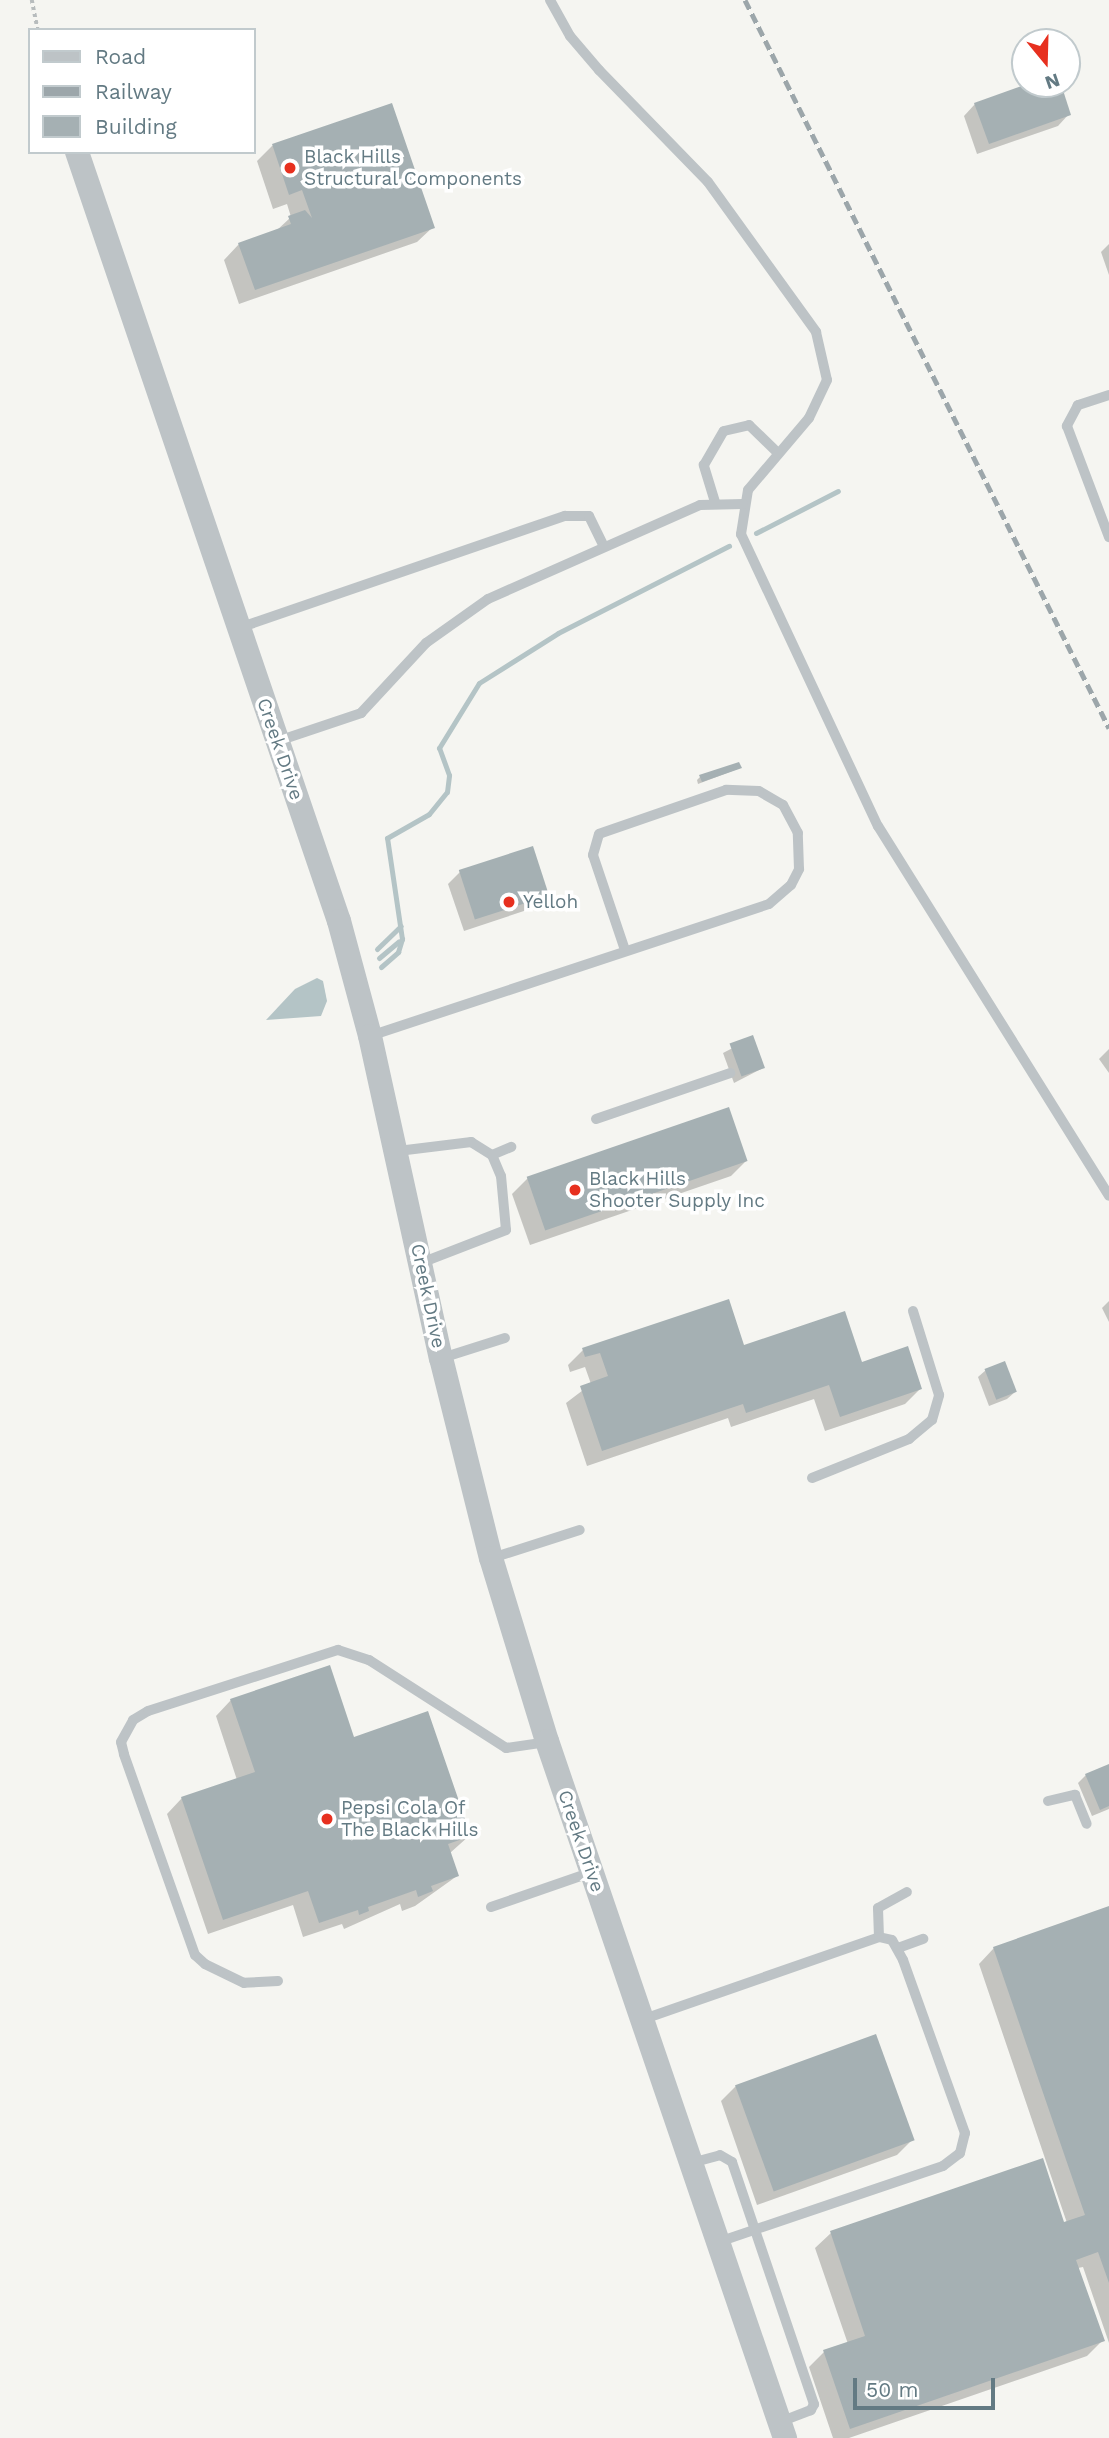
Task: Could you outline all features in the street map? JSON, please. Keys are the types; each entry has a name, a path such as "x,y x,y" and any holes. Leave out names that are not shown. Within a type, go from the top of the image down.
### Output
{"street":[{"name":"Creek Drive","path":"78,154 339,921 398,1152 441,1358 491,1558 547,1741 782,2430"}],"lane":[{"path":"550,0 570,36 708,182 816,332 827,380 809,418 748,490 743,504 741,534 878,826 1109,1196"},
{"path":"1109,394 1078,405 1067,426 1109,537"},
{"path":"715,502 704,465 723,431 749,425 778,453"},
{"path":"277,741 361,713 446,625 488,599 604,547 715,502 743,504"},
{"path":"239,628 565,516 589,516 604,547"},
{"path":"370,1036 625,950 780,897 799,869 801,852 793,819 783,806 759,791 726,790 599,834 593,855 625,950"},
{"path":"596,1119 730,1073"},
{"path":"398,1152 471,1142 492,1155 501,1176 506,1230 421,1263"},
{"path":"492,1155 511,1147"},
{"path":"812,1478 909,1439 932,1420 939,1395 913,1311"},
{"path":"441,1358 505,1338"},
{"path":"491,1558 580,1530"},
{"path":"278,1981 244,1983 205,1964 195,1955 124,1754 121,1742 133,1720 148,1711 338,1650 369,1660 506,1748 547,1741"},
{"path":"1048,1801 1075,1796 1087,1825"},
{"path":"491,1907 592,1872"},
{"path":"879,1937 878,1908 907,1892"},
{"path":"643,2020 879,1937 892,1940 898,1948 965,2133 960,2153 943,2166 719,2242"},
{"path":"898,1948 923,1939"},
{"path":"691,2163 727,2156 814,2404 811,2410 782,2430"}],"path":[{"path":"32,0 38,28"}],"shaded area":[{"path":"317,978 323,981 327,1001 321,1016 266,1020 295,989"}],"building":[{"path":"1011,90 1011,98 1066,98 1071,115 989,144 974,103"},
{"path":"392,103 435,228 255,290 238,243 291,224 288,216 305,210 312,218 302,190 289,195 272,144"},
{"path":"739,762 742,768 702,782 699,775"},
{"path":"533,846 549,895 475,920 459,870"},
{"path":"753,1035 765,1068 741,1076 730,1044"},
{"path":"729,1107 748,1161 545,1231 527,1177"},
{"path":"729,1299 744,1345 845,1311 862,1362 908,1346 922,1389 840,1417 829,1385 746,1413 743,1404 602,1451 580,1386 608,1376 600,1353 585,1357 582,1348"},
{"path":"1005,1361 1017,1392 996,1400 984,1369"},
{"path":"330,1665 354,1737 428,1711 471,1836 448,1844 459,1876 431,1886 433,1891 418,1897 416,1890 368,1907 369,1911 359,1915 358,1910 319,1923 308,1891 223,1920 181,1797 255,1772 230,1699"},
{"path":"1109,1764 1109,1806 1100,1810 1085,1774"},
{"path":"1109,1906 1109,2283 1098,2252 1076,2260 1105,2341 850,2429 823,2350 865,2336 830,2231 1043,2158 1064,2222 1085,2215 993,1947"},
{"path":"876,2034 915,2140 774,2191 735,2085"}],"waterway":[{"path":"756,533 838,491"},
{"path":"381,967 398,952 402,939 387,838 429,814 447,792 449,775 439,748 479,683 558,633 729,546"},
{"path":"377,949 401,926"},
{"path":"379,958 399,941"}],"railway":[{"path":"745,0 1109,728"}],"place":[{"name":"Black Hills Structural Components","path":"290,168"},
{"name":"Yelloh","path":"509,902"},
{"name":"Black Hills Shooter Supply Inc","path":"575,1190"},
{"name":"Pepsi Cola Of The Black Hills","path":"327,1819"}]}
